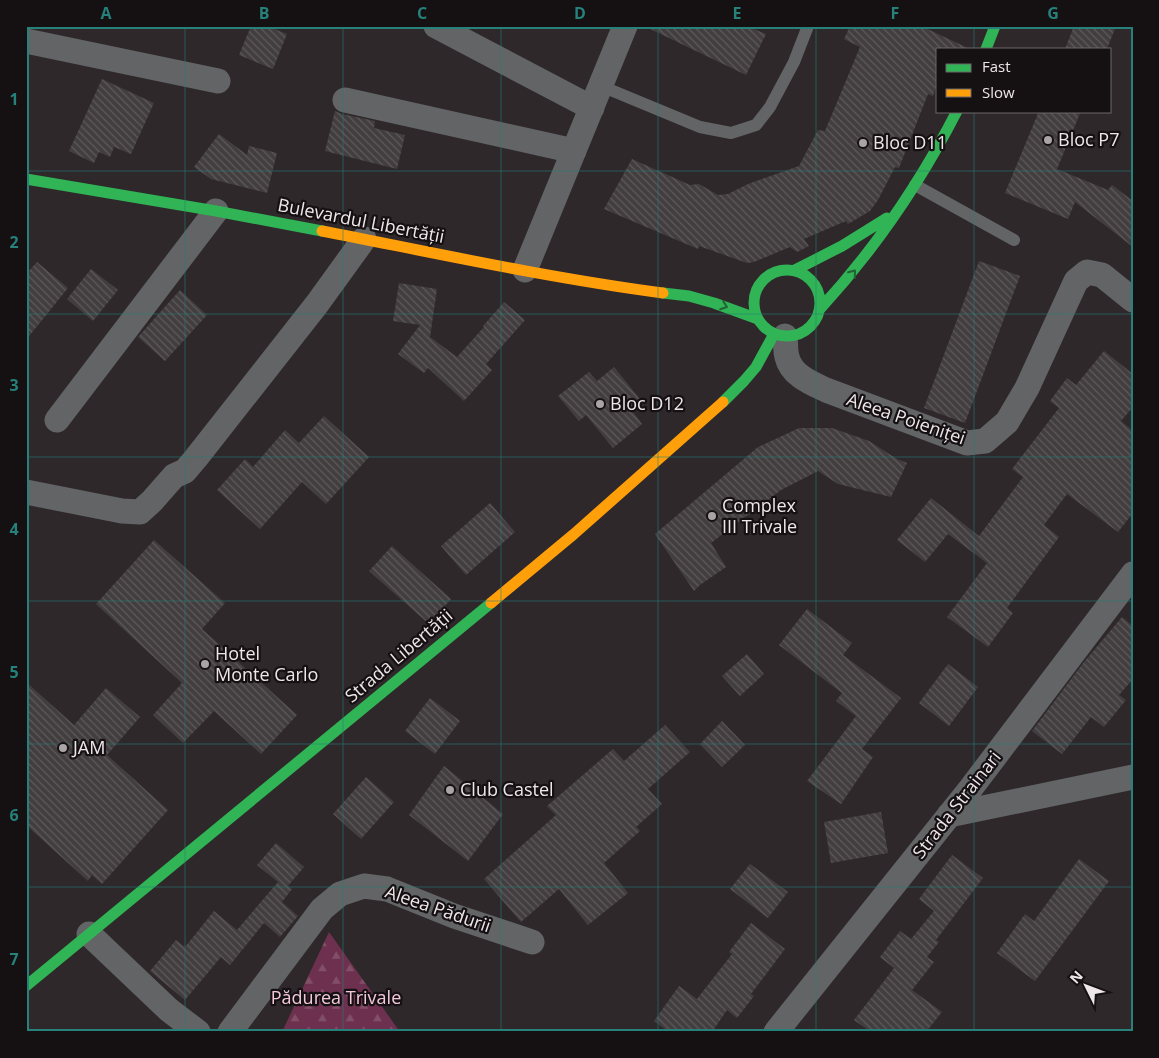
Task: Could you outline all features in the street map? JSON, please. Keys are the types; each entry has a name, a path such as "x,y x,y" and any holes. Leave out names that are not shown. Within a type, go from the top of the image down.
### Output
{"main road":[{"path":"986,48 995,26"},
{"path":"820,309 862,262 898,211 941,143 956,112"},
{"name":"Bulevardul Libertății","path":"26,180 216,211 620,287 689,296 758,319"},
{"path":"795,270 860,236 898,211"},
{"path":"783,270 795,270 805,274 818,289 820,309 816,321 808,329 797,335 779,335 765,328 758,319 754,310 754,300 757,289 763,280 772,273 783,270"},
{"path":"745,286 763,280"},
{"name":"Bulevardul Libertății","path":"689,296 714,292"},
{"name":"Strada Libertății","path":"26,986 581,527 715,409 744,381 779,335"}],"street":[{"path":"436,26 596,97"},
{"path":"526,270 625,26"},
{"path":"26,41 218,81"},
{"path":"345,100 574,151"},
{"path":"57,420 216,211"},
{"path":"26,492 122,511 140,512 174,476 185,471 317,304 364,239"},
{"name":"Aleea Poieniței","path":"779,335 790,365 796,373 809,382 968,443 985,441 1007,422 1027,388 1076,281 1087,272 1102,275 1133,300"},
{"name":"Strada Strainari","path":"776,1032 995,757 1133,574"},
{"path":"949,815 1133,777"},
{"name":"Aleea Pădurii","path":"230,1032 322,910 340,894 364,886 386,889 454,916 532,942"},
{"path":"89,934 169,1010 198,1032"}],"lane":[{"path":"596,97 731,133 756,125 770,107 794,62 808,26"},
{"path":"915,185 1014,240"}],"green space":[{"name":"Pădurea Trivale","path":"329,932 400,1032 282,1032"}],"building":[{"path":"251,26 267,26 287,34 273,69 239,55"},
{"path":"644,26 747,26 766,34 746,75"},
{"name":"Bloc D11","path":"850,26 921,26 968,48 936,48 936,87 933,96 928,94 899,168 895,167 878,200 870,211 848,224 846,221 804,239 809,246 797,252 790,247 754,262 747,263 699,246 698,249 604,209 632,159 690,185 699,184 718,195 728,194 748,184 799,166 818,130 825,131 860,47 844,39"},
{"path":"1074,26 1116,26 1107,48 1065,48"},
{"path":"102,79 154,103 131,154 114,147 110,157 99,152 94,163 69,151"},
{"path":"335,111 375,121 374,128 405,135 397,169 325,151"},
{"name":"Bloc P7","path":"1039,112 1081,112 1057,169 1108,190 1112,185 1133,201 1133,247 1075,202 1068,219 1005,193"},
{"path":"219,134 247,155 249,146 277,153 267,193 211,179 194,167"},
{"path":"979,261 1020,276 965,423 924,408"},
{"path":"37,262 68,288 26,340 26,274"},
{"path":"91,269 118,290 93,321 67,299"},
{"path":"399,283 437,289 430,337 457,357 504,302 525,320 486,364 492,370 464,401 428,368 424,373 398,354 420,325 393,321"},
{"path":"180,290 207,315 165,361 138,337"},
{"path":"1104,351 1133,374 1133,407 1121,421 1133,431 1133,513 1118,532 1067,494 1044,525 1059,537 1007,608 1013,613 988,647 947,617 987,563 948,534 925,562 897,540 931,498 979,536 1023,477 1012,469 1059,408 1050,401 1067,378 1076,385"},
{"name":"Bloc D12","path":"614,367 640,399 630,408 642,424 613,448 586,415 579,421 558,396 589,372 597,381"},
{"path":"324,416 369,457 326,504 302,482 260,529 217,490 245,459 253,467 285,430 299,443"},
{"name":"Complex III Trivale","path":"799,428 832,428 869,441 897,459 907,463 891,497 838,484 818,471 781,490 711,543 726,567 694,591 655,534 758,447"},
{"path":"490,503 515,532 466,575 441,546"},
{"path":"154,540 225,603 202,629 297,715 261,754 214,711 183,743 153,715 182,683 96,604"},
{"path":"392,546 451,599 429,624 369,571"},
{"path":"807,609 852,643 843,655 901,698 862,749 873,757 841,804 807,781 856,716 836,701 842,693 779,645"},
{"path":"1122,617 1133,626 1133,679 1119,695 1126,700 1104,727 1091,717 1062,754 1032,731 1084,662"},
{"path":"747,654 764,674 740,696 722,676"},
{"path":"948,664 978,687 949,726 919,703"},
{"name":"JAM","path":"26,682 74,725 106,688 140,717 107,755 168,810 102,884 92,875 88,881 26,825"},
{"path":"430,698 460,721 435,754 405,731"},
{"path":"722,721 745,745 722,767 700,744"},
{"path":"665,725 690,752 648,789 662,804 636,827 640,831 604,863 628,893 588,925 559,889 521,922 484,879 556,815 547,806 613,749 624,761"},
{"name":"Club Castel","path":"444,766 503,814 468,861 409,815"},
{"path":"366,777 394,802 361,839 333,814"},
{"path":"881,812 888,853 831,863 824,822"},
{"path":"276,843 304,867 288,886 292,889 282,902 298,916 280,937 264,923 230,965 221,957 185,1000 150,971 176,940 185,947 214,911 237,930 278,882 257,865"},
{"path":"952,855 983,878 936,940 939,942 927,957 934,962 912,990 942,1012 926,1032 871,1032 854,1020 894,968 880,957 900,931 911,939 934,911 919,899"},
{"path":"1079,859 1109,881 1035,981 997,953 1025,914 1034,921"},
{"path":"750,864 788,892 768,918 730,889"},
{"path":"751,923 785,949 751,994 754,996 737,1018 727,1010 712,1032 669,1032 654,1021 679,986 697,999 732,954 729,952"}],"traffic: fast":[{"path":"986,48 995,26"},
{"path":"820,309 860,263 895,215 927,165 956,112"},
{"path":"26,179 322,231"},
{"path":"795,270 842,246 887,218"},
{"path":"793,270 811,279 818,290 820,303 818,316 811,327 800,334 781,336 763,327 756,316 754,297 763,279 774,272 793,270"},
{"path":"663,293 689,296 758,319"},
{"path":"723,402 756,367 774,334"},
{"path":"26,986 491,603"}],"traffic: slow":[{"path":"322,231 535,273 663,293"},
{"path":"491,603 574,534 723,402"}],"place":[{"name":"Bloc P7","path":"1048,140"},
{"name":"Bloc D11","path":"863,143"},
{"name":"Bloc D12","path":"600,404"},
{"name":"Complex III Trivale","path":"712,516"},
{"name":"Hotel Monte Carlo","path":"205,664"},
{"name":"JAM","path":"63,748"},
{"name":"Club Castel","path":"450,790"}]}
